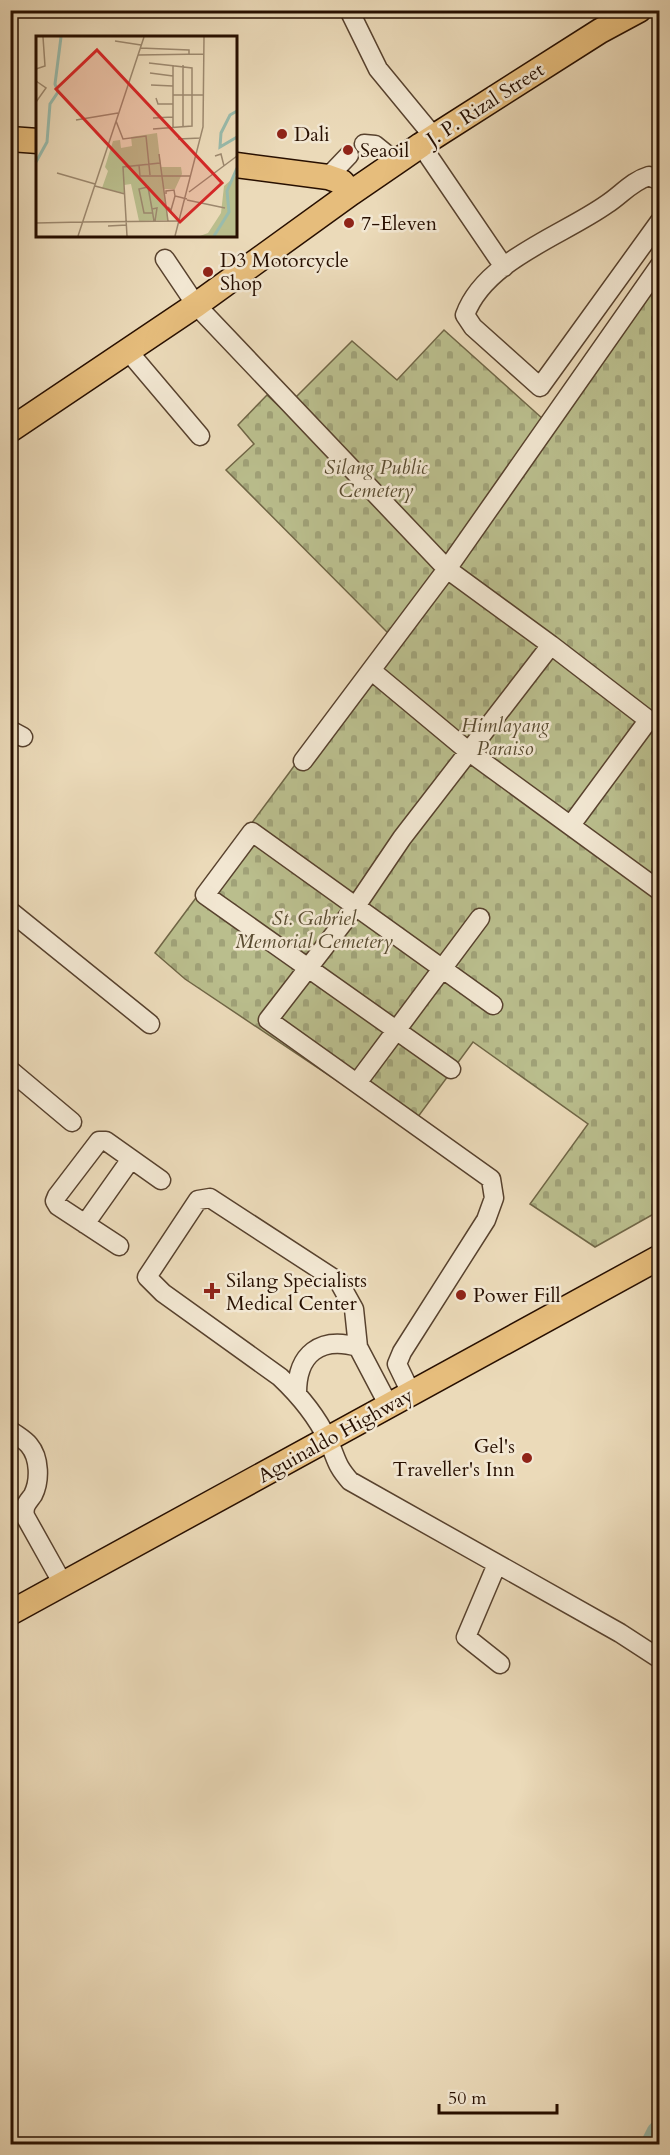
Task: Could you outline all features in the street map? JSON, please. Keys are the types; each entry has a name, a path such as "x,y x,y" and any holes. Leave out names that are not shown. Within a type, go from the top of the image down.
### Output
{"main road":[{"name":"J. P. Rizal Street","path":"10,430 196,305 396,162 600,31 639,10"},
{"path":"10,139 36,141"},
{"path":"237,165 328,177 342,182 351,193"},
{"name":"Aguinaldo Highway","path":"10,1613 660,1257"}],"street":[{"path":"349,10 378,69 428,141 504,267"},
{"path":"328,177 357,150 375,145 396,162"},
{"path":"660,181 649,176 640,178 608,204 504,267 471,301 465,315 472,327 540,387 660,221"},
{"path":"165,259 196,305 447,569 646,718 647,722 571,825"},
{"path":"303,761 447,569 660,265"},
{"path":"128,351 200,436"},
{"path":"411,1393 397,1364 402,1352 486,1220 494,1198 491,1179 268,1020 356,906 402,838 551,645"},
{"path":"372,671 468,752 660,891"},
{"path":"451,1069 205,896 252,832 493,1005"},
{"path":"10,911 150,1024"},
{"path":"357,1083 480,918"},
{"path":"10,1071 72,1122"},
{"path":"118,1246 58,1206 55,1201 63,1186 99,1141 106,1140 161,1180"},
{"path":"85,1224 131,1159"},
{"path":"389,1406 358,1347 354,1309 339,1282 210,1198 198,1200 147,1277 163,1293 280,1377 297,1393 327,1439 338,1468 350,1481 620,1633 660,1659"},
{"path":"297,1393 297,1377 302,1362 313,1351 327,1344 343,1343 358,1347"},
{"path":"10,1430 30,1446 37,1463 36,1488 26,1504 25,1516 63,1584"},
{"path":"497,1564 466,1637 470,1643 500,1664"}],"green space":[{"path":"659,260 659,1211 595,1247 530,1204 588,1124 473,1042 409,1129 185,979 155,953 389,634 226,470 254,444 238,425 267,395 283,410 352,341 397,380 444,330 543,419 455,542"}],"waterway":[{"path":"655,2144 660,2134"}],"place":[{"name":"Dali","path":"282,134"},
{"name":"Seaoil","path":"348,150"},
{"name":"7-Eleven","path":"349,223"},
{"name":"D3 Motorcycle Shop","path":"208,272"},
{"name":"Silang Specialists Medical Center","path":"212,1291"},
{"name":"Power Fill","path":"461,1295"},
{"name":"Gel's Traveller's Inn","path":"527,1458"}],"park label":[{"name":"Silang Public Cemetery","path":"376,478"},
{"name":"Himlayang Paraiso","path":"505,736"},
{"name":"St. Gabriel Memorial Cemetery","path":"314,930"}]}
